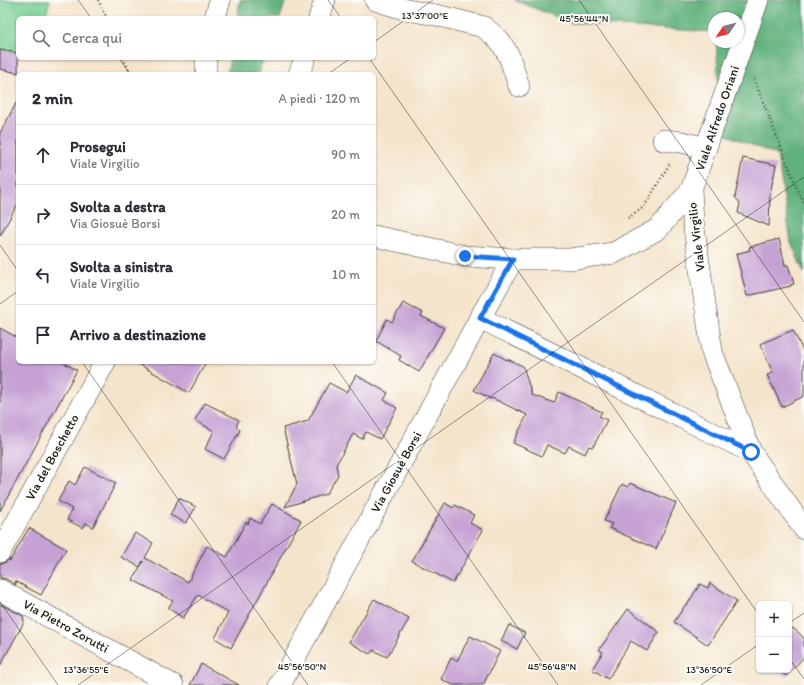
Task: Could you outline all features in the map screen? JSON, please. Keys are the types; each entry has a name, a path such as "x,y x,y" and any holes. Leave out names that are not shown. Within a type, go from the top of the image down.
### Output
{"street":[{"path":"216,16 220,0"},
{"path":"319,16 325,0"},
{"path":"375,0 407,10 433,7 484,27 500,41 509,56 519,86"},
{"name":"Viale Alfredo Oriani","path":"744,38 758,0"},
{"name":"Viale Alfredo Oriani","path":"691,190 741,48"},
{"path":"206,60 206,72"},
{"path":"300,72 304,60"},
{"path":"673,141 706,148"},
{"name":"Viale Virgilio","path":"376,236 465,256 513,259 570,259 614,253 658,229 691,190"},
{"name":"Viale Virgilio","path":"691,190 693,221 712,352 751,452 804,529"},
{"name":"Via Giosuè Borsi","path":"280,685 513,259"},
{"name":"Viale Virgilio","path":"480,318 751,452"},
{"name":"Via del Boschetto","path":"0,552 104,364"},
{"name":"Via Pietro Zorutti","path":"0,590 173,685"}],"path":[{"path":"98,0 106,16"},
{"path":"743,48 777,139 804,203"},
{"path":"125,60 130,72"},
{"path":"625,221 644,207 673,141"}],"green space":[{"path":"0,0 50,0 46,16 16,16 16,53 0,50"},
{"path":"240,0 286,0 281,16 237,16"},
{"path":"514,0 804,0 804,273 791,242 777,155 722,133 716,48 744,48 744,12 708,12 708,32 571,23"},
{"path":"230,60 263,60 259,72 227,72"}],"building":[{"path":"0,50 16,53 16,60 18,60 18,72 0,69"},
{"path":"16,104 16,207 0,236 0,133"},
{"path":"743,158 776,165 770,194 769,226 738,213 740,203 735,197"},
{"path":"779,239 785,265 788,265 794,284 747,296 736,254 750,250 749,247"},
{"path":"403,303 423,313 421,316 444,328 419,372 399,360 401,356 376,341 387,319 392,322"},
{"path":"0,328 16,337 16,364 66,364 77,370 0,511"},
{"path":"793,330 804,353 804,396 782,407 767,375 773,373 760,344"},
{"path":"494,353 523,366 532,395 554,403 559,392 602,412 599,416 607,420 593,447 589,446 585,454 569,446 565,453 547,445 542,456 513,443 527,415 474,390"},
{"path":"138,364 205,364 189,393"},
{"path":"356,375 388,393 384,400 397,408 380,439 366,432 362,439 353,434 336,465 338,475 326,494 285,507 297,484 283,428 308,421 329,383 346,392"},
{"path":"205,403 239,420 236,427 240,430 224,459 205,449 214,431 195,420"},
{"path":"85,467 116,483 93,527 86,523 83,528 67,520 72,509 58,501 69,481 75,485"},
{"path":"630,483 676,503 656,549 609,528 612,524 604,521 622,484 628,487"},
{"path":"179,498 196,507 186,523 170,515"},
{"path":"445,503 453,508 455,505 474,515 470,523 483,530 453,583 412,561"},
{"path":"272,504 301,520 231,648 215,638 228,613 198,595 183,618 168,608 173,601 133,580 140,567 121,557 135,533 153,543 145,558 188,582 207,546 227,557 246,522 248,524 250,518 260,524"},
{"path":"29,528 66,549 41,595 15,581 16,585 6,579 0,578 0,564 10,559 10,561"},
{"path":"710,583 737,601 708,645 674,622 700,584 708,588"},
{"path":"374,599 409,619 387,657 373,650 370,654 349,642"},
{"path":"0,604 23,616 24,622 0,666"},
{"path":"628,609 659,632 647,651 631,641 608,679 592,669 603,652 599,650"},
{"path":"509,625 525,633 517,649 501,641"},
{"path":"793,628 804,638 804,657 792,670 792,637"},
{"path":"470,636 500,651 483,685 453,685 441,679 451,658 457,661"},
{"path":"201,664 239,685 190,685"}],"route":[{"path":"465,256 513,259 480,318 751,452"}]}
